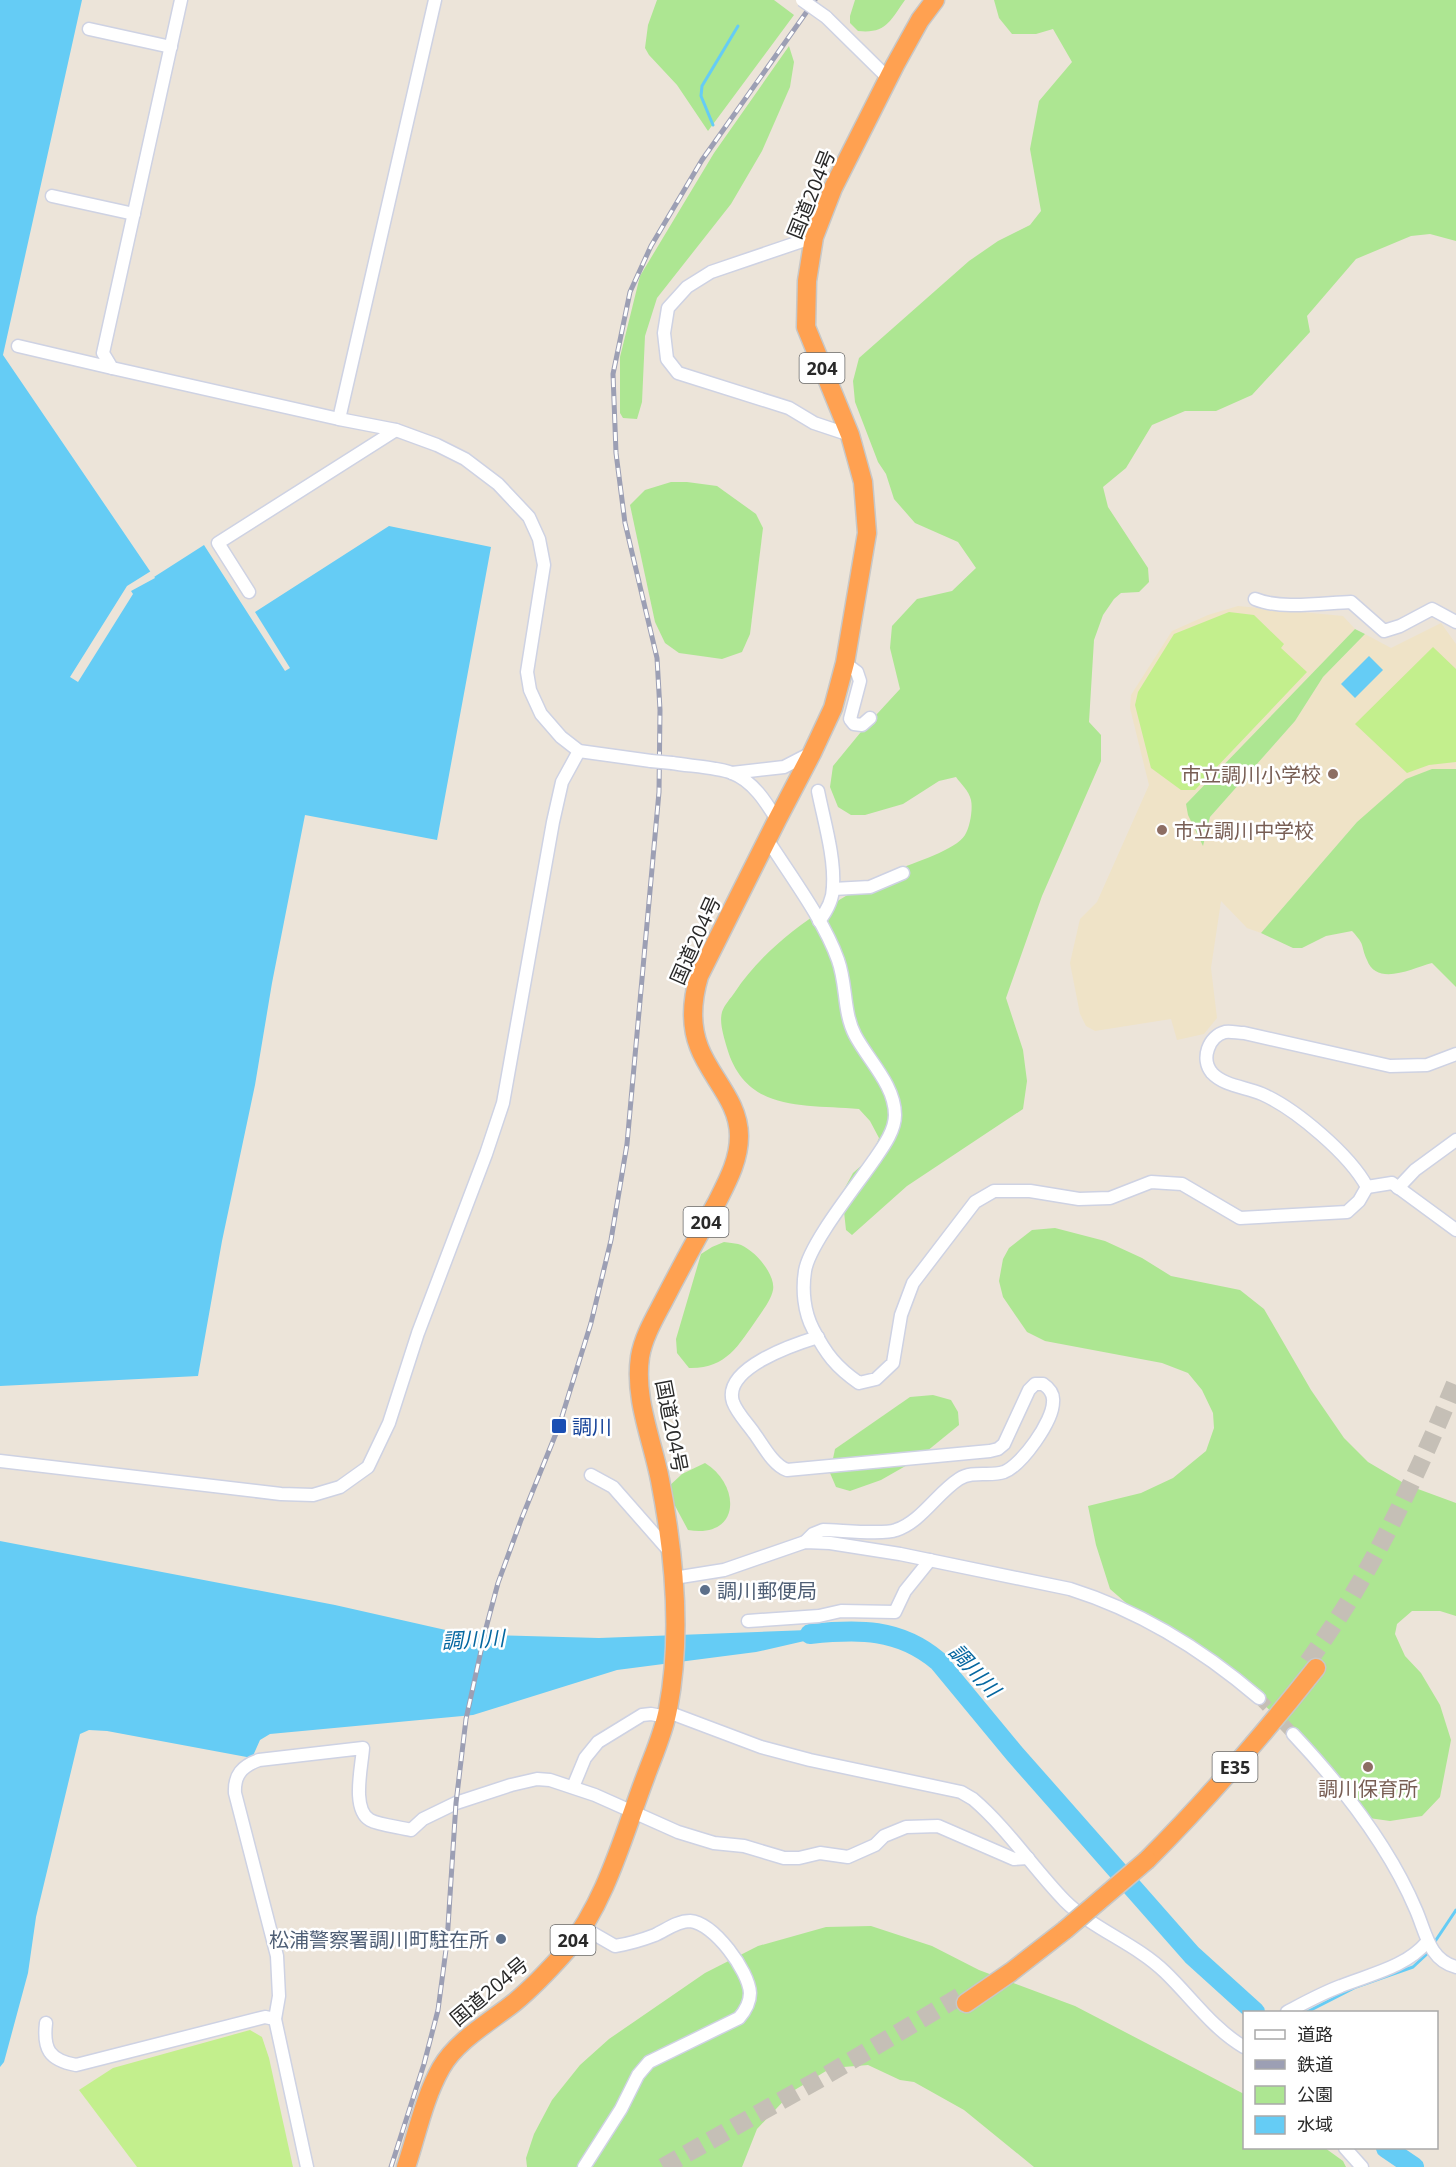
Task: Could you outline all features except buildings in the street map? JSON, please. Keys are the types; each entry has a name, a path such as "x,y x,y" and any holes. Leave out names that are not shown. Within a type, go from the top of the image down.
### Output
{"highway":[{"name":"国道204号","path":"406,2167 431,2090 442,2066 468,2038 519,1999 545,1974 568,1948 604,1890 667,1714 673,1670 674,1578 668,1522 657,1464 642,1406 639,1381 640,1354 650,1328 738,1157 740,1132 733,1107 699,1048 694,1027 692,1000 699,976 767,838 813,753 833,708 845,663 867,533 863,482 850,435 806,327 807,281 814,237 833,188 888,78 920,20 935,0"},
{"name":"E35","path":"964,1999 1011,1972 1196,1811 1262,1737 1312,1665"}],"street":[{"path":"112,368 103,353 181,0"},
{"path":"339,419 435,0"},
{"path":"802,0 826,17 888,78"},
{"path":"89,29 171,47"},
{"path":"52,196 134,214"},
{"path":"814,237 711,272 687,287 668,308 664,333 667,359 678,373 789,408 814,423 850,435"},
{"path":"18,346 396,430 437,445 465,459 498,484 529,517 539,539 544,565 527,672 530,690 541,714 561,737 579,751 732,773 784,767 813,753"},
{"path":"249,592 218,543 396,430"},
{"path":"1255,599 1264,603 1280,604 1351,602 1376,627 1384,631 1400,626 1431,609 1456,622"},
{"path":"845,663 858,672 860,681 850,719 854,724 862,725 870,718"},
{"path":"0,1461 281,1494 313,1495 340,1487 368,1467 389,1423 418,1334 486,1154 503,1102 555,812 562,782 579,751"},
{"path":"732,773 754,787 777,820"},
{"path":"818,791 832,863 833,889 826,912 819,921"},
{"path":"767,838 819,921 838,958 844,979 847,1014 854,1034 890,1091 895,1116 888,1141 820,1236 805,1270 806,1314 838,1369 859,1383 876,1379 893,1363 902,1316 913,1283 975,1202 994,1191 1030,1191 1079,1199 1110,1198 1151,1182 1182,1184 1240,1218 1347,1212 1359,1201 1367,1187"},
{"path":"833,889 870,887 903,873"},
{"path":"1367,1187 1362,1178 1319,1132 1296,1113 1262,1094 1228,1083 1212,1074 1207,1065 1206,1052 1211,1041 1225,1032 1244,1033 1390,1066 1427,1065 1456,1054"},
{"path":"1398,1188 1414,1170 1456,1140"},
{"path":"1367,1187 1392,1183 1456,1230"},
{"path":"805,1542 813,1534 823,1530 892,1532 905,1527 946,1488 963,1476 1002,1472 1014,1466 1034,1442 1050,1416 1054,1401 1049,1389 1042,1384 1035,1384 1029,1390 1004,1444 990,1452 788,1470 777,1464 740,1414 732,1401 733,1389 739,1378 762,1359 818,1337"},
{"path":"591,1475 613,1487 671,1553"},
{"path":"674,1578 724,1570 805,1542 854,1547 930,1560 1070,1589 1095,1597 1156,1625 1184,1641 1259,1698"},
{"path":"748,1621 819,1616 841,1611 895,1612 905,1591 930,1560"},
{"path":"573,1787 585,1758 598,1742 642,1715 667,1714 761,1747 810,1760 961,1792 980,1805 1066,1902 1094,1923 1136,1948 1164,1971 1228,2038 1243,2046"},
{"path":"1293,1734 1314,1756 1363,1818 1386,1854 1416,1910 1430,1946 1446,1964 1456,1967"},
{"path":"307,2167 275,2019 279,1996 277,1956 235,1793 235,1781 240,1771 259,1761 363,1748 358,1796 362,1810 370,1820 411,1830 423,1819 436,1812 511,1785 537,1779 550,1780 595,1794 665,1828 705,1841 744,1846 784,1858 799,1858 820,1853 848,1857 875,1845 884,1836 906,1827 938,1826 1014,1859 1028,1858"},
{"path":"582,1927 615,1946 627,1945 689,1921 703,1925 728,1947 748,1983 750,1994 748,2007 740,2018 649,2062 638,2075 621,2109 584,2167"},
{"path":"1291,2011 1338,1987 1405,1961 1430,1946"},
{"path":"46,2023 44,2039 51,2056 62,2062 76,2065 265,2017 275,2019"},
{"path":"1346,2149 1362,2167"}],"shaded area":[{"path":"1238,606 1343,616 1355,629 1186,804 1203,845 1210,817 1295,721 1323,677 1365,634 1391,648 1441,623 1456,644 1456,769 1432,769 1406,780 1357,822 1261,933 1247,928 1221,901 1211,968 1217,1018 1204,1034 1177,1040 1171,1019 1095,1031 1086,1026 1080,1014 1070,963 1080,919 1097,902 1149,785 1130,708 1131,695 1172,631 1208,615"}],"green space":[{"path":"657,0 774,0 794,15 708,131 677,85 645,48 648,25"},
{"path":"855,0 905,0 881,28 858,31 850,23"},
{"path":"994,0 1456,0 1456,241 1430,234 1411,236 1356,259 1307,316 1310,332 1252,395 1216,411 1185,411 1152,425 1126,468 1103,487 1108,507 1148,568 1149,582 1139,592 1121,593 1114,599 1103,615 1094,640 1089,722 1101,735 1101,761 1042,896 1006,998 1023,1050 1027,1081 1023,1109 907,1186 852,1235 846,1230 842,1193 853,1173 871,1157 879,1138 870,1121 859,1109 798,1105 763,1095 748,1084 736,1069 727,1048 721,1016 726,1004 750,972 786,937 851,893 896,870 934,856 953,846 965,835 970,823 971,800 956,777 939,781 903,804 865,815 851,815 838,807 830,787 833,766 900,689 890,648 892,626 917,599 952,591 976,568 958,542 915,523 894,499 886,474 878,462 855,402 853,381 859,358 969,261 998,241 1030,225 1041,211 1030,149 1039,101 1072,62 1053,29 1036,34 1012,34 999,18"},
{"path":"789,46 794,62 790,87 762,151 731,204 657,298 645,336 642,402 637,419 623,418 620,413 620,357 640,276 714,153"},
{"path":"671,482 717,486 756,514 763,528 750,634 742,652 722,659 679,653 665,643 655,622 630,505 645,490"},
{"path":"1229,612 1254,615 1284,644 1281,648 1307,672 1195,790 1181,790 1151,768 1135,705 1138,692 1174,634"},
{"path":"1355,629 1365,634 1323,677 1295,721 1210,817 1203,846 1188,815 1186,804"},
{"path":"1433,647 1456,669 1456,762 1429,765 1407,773 1355,724"},
{"path":"1432,769 1456,769 1456,987 1432,963 1396,974 1379,973 1372,968 1361,943 1352,931 1326,936 1302,948 1293,948 1261,933 1357,822 1406,779"},
{"path":"1055,1228 1105,1241 1142,1258 1171,1276 1240,1290 1264,1309 1311,1390 1344,1438 1368,1462 1407,1485 1456,1503 1456,1616 1440,1611 1412,1611 1397,1624 1395,1634 1405,1656 1421,1673 1440,1705 1451,1740 1440,1797 1422,1816 1390,1821 1369,1818 1314,1751 1247,1689 1163,1635 1110,1589 1096,1545 1088,1506 1141,1493 1173,1478 1206,1451 1214,1428 1213,1413 1202,1390 1188,1373 1162,1363 1045,1341 1027,1332 1003,1297 999,1281 1003,1259 1009,1248 1032,1230"},
{"path":"724,1242 744,1246 762,1262 771,1277 772,1294 750,1329 730,1354 713,1365 689,1368 677,1353 676,1339 701,1254"},
{"path":"933,1395 951,1400 958,1412 959,1425 916,1460 881,1480 850,1491 836,1487 830,1473 835,1449 910,1397"},
{"path":"705,1463 725,1484 730,1508 726,1519 718,1526 705,1531 688,1530 666,1489 682,1474"},
{"path":"871,1926 932,1946 979,1970 1075,2006 1243,2093 1243,2149 1326,2149 1343,2161 1346,2167 1034,2167 964,2110 914,2082 900,2080 868,2065 831,2068 793,2091 757,2129 742,2167 527,2167 526,2158 534,2134 552,2100 580,2065 609,2039 705,1973 758,1946 826,1927"},
{"path":"250,2030 262,2037 269,2058 293,2167 137,2167 79,2090 113,2068"}],"water":[{"path":"0,0 82,0 3,355 154,577 204,545 285,671 290,668 255,612 389,526 491,547 437,840 305,815 198,1376 0,1386"},
{"path":"1369,656 1383,670 1355,698 1341,684"},
{"path":"0,1541 335,1605 450,1631 488,1635 599,1638 835,1629 835,1634 756,1652 617,1670 473,1715 270,1734 260,1740 252,1758 107,1731 89,1730 80,1734 36,1917 28,1973 4,2062 0,2067"}],"pier":[{"path":"151,571 155,578 131,591 133,594 78,682 70,677 127,586"}],"waterway":[{"path":"713,125 701,96 702,86 738,26"},
{"name":"調川川","path":"810,1634 845,1631 877,1633 908,1642 938,1661 1014,1753 1192,1955 1254,2011"},
{"path":"1434,1943 1456,1910"},
{"path":"1309,2011 1356,1987 1413,1967 1429,1952"},
{"name":"調川川","path":"1387,2149 1414,2167"}],"tunnel":[{"path":"1308,1662 1349,1601 1379,1548 1420,1465 1456,1381"},
{"path":"1259,1698 1293,1734"},
{"path":"663,2167 825,2076 962,1995"}],"railway":[{"path":"391,2167 424,2064 438,2010 447,1942 456,1803 466,1719 486,1628 498,1583 559,1426 591,1323 611,1240 627,1144 659,792 660,710 657,658 625,523 616,453 613,374 630,292 651,246 702,160 815,0"}],"place":[{"name":"市立調川小学校","path":"1333,774"},
{"name":"市立調川中学校","path":"1162,830"},
{"name":"調川","path":"559,1426"},
{"name":"調川郵便局","path":"705,1590"},
{"name":"調川保育所","path":"1368,1767"},
{"name":"松浦警察署調川町駐在所","path":"501,1939"}]}
